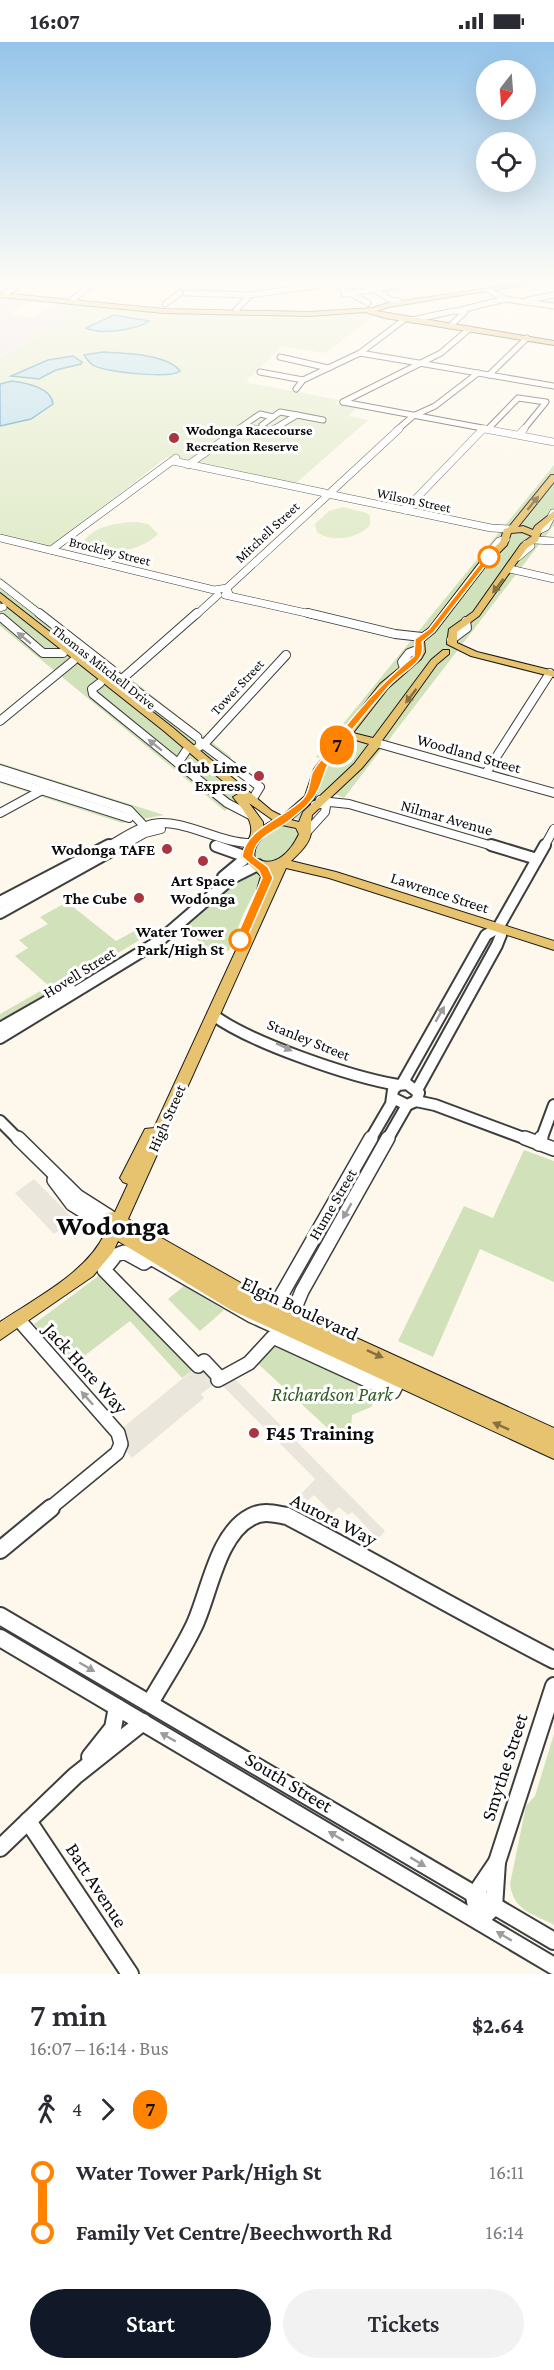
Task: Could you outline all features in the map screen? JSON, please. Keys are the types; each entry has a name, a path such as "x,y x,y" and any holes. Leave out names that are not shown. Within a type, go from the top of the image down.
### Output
{"main road":[{"path":"253,861 247,850 254,841 270,826 283,821 310,796 319,769 345,734 388,682 418,657 420,642 496,551 508,533 520,522 554,477"},
{"path":"282,863 295,851 305,833 306,816 329,791 354,771 377,743 434,662 450,646 452,631 476,614 554,513"},
{"path":"508,533 517,540 534,537"},
{"name":"Thomas Mitchell Drive","path":"6,609 112,679 190,743 252,800 283,821 296,824 305,833"},
{"path":"420,642 429,650 450,646 552,673"},
{"path":"345,734 377,743"},
{"name":"Thomas Mitchell Drive","path":"190,743 255,817"},
{"path":"254,841 259,827 255,817"},
{"name":"Lawrence Street","path":"295,851 297,860 316,870"},
{"name":"Lawrence Street","path":"253,861 282,863 316,870 554,946"},
{"name":"High Street","path":"0,1332 87,1271 105,1251 112,1224 267,878 266,871 253,861"},
{"name":"High Street","path":"0,1323 84,1262 112,1224 213,1015 282,863"},
{"name":"Elgin Boulevard","path":"112,1224 274,1308 554,1437"},
{"name":"Elgin Boulevard","path":"112,1224 228,1300 554,1450"}],"street":[{"path":"272,374 303,380"},
{"path":"296,389 303,380 315,374"},
{"path":"399,374 343,402 554,442"},
{"name":"Mitchell Street","path":"228,591 413,416 435,406 476,374"},
{"path":"484,374 553,385"},
{"path":"405,510 518,398 547,402 519,435"},
{"path":"264,415 271,409"},
{"path":"262,425 280,412 323,420"},
{"path":"188,465 260,414 273,417"},
{"path":"246,425 266,431 277,428 297,415"},
{"path":"246,425 277,428"},
{"name":"Wilson Street","path":"51,550 175,460 188,465 508,533"},
{"path":"534,537 554,541"},
{"name":"Brockley Street","path":"0,538 216,593"},
{"path":"510,569 554,579"},
{"name":"Thomas Mitchell Drive","path":"0,583 78,658 186,728 190,743"},
{"path":"112,679 131,669 216,593 228,591 420,642"},
{"name":"Thomas Mitchell Drive","path":"6,609 48,655 78,658"},
{"name":"Tower Street","path":"178,763 190,743 286,655"},
{"path":"0,721 78,658"},
{"path":"486,773 552,673"},
{"name":"Thomas Mitchell Drive","path":"112,679 92,689 93,694 231,806 255,817"},
{"path":"186,728 190,743"},
{"name":"Woodland Street","path":"377,743 554,793"},
{"path":"0,769 126,817 145,828 169,830 223,844 254,841"},
{"path":"0,777 129,810 145,828"},
{"path":"0,813 46,787"},
{"name":"Nilmar Avenue","path":"329,791 349,804"},
{"name":"Nilmar Avenue","path":"319,803 349,804 537,859"},
{"path":"136,816 150,816 161,823 176,825 223,844 253,861"},
{"path":"0,902 145,828 161,823"},
{"path":"0,913 145,828"},
{"name":"Hume Street","path":"274,1308 393,1098 393,1090 400,1085 488,932 498,928 554,829"},
{"name":"Hovell Street","path":"0,1028 78,988 156,938 253,861"},
{"name":"Hume Street","path":"300,1320 295,1312 296,1305 381,1150 415,1097 440,1046 497,945 501,935 498,928"},
{"path":"483,941 497,945"},
{"path":"459,981 473,986"},
{"name":"Hovell Street","path":"0,1038 48,1005"},
{"name":"Stanley Street","path":"213,1015 224,1024 375,1083 411,1085 415,1097"},
{"path":"426,1041 440,1046"},
{"path":"393,1098 415,1097 554,1149"},
{"path":"539,1144 554,1105"},
{"name":"Elgin Boulevard","path":"0,1122 50,1172 112,1224"},
{"path":"367,1145 381,1150"},
{"path":"347,1181 361,1186"},
{"path":"314,1238 328,1244"},
{"path":"119,1253 128,1253 144,1263 151,1258 252,1316 398,1382 393,1392 273,1337 253,1359 232,1376 218,1380 220,1378 204,1361 198,1366 105,1271 119,1253"},
{"path":"274,1308 275,1319 280,1325"},
{"name":"Jack Hore Way","path":"0,1550 117,1453 121,1444 118,1433 18,1319"},
{"name":"Aurora Way","path":"150,1704 198,1615 215,1567 237,1528 250,1516 269,1511 287,1516 422,1587 444,1604 554,1659"},
{"name":"South Street","path":"0,1616 554,1941"},
{"name":"South Street","path":"0,1638 554,1966"},
{"path":"45,1664 55,1648"},
{"name":"Smythe Street","path":"494,1907 497,1862 554,1686"},
{"path":"75,1776 113,1730 118,1717 117,1707"},
{"path":"0,1848 75,1776 143,1722"},
{"path":"218,1766 227,1749"},
{"name":"Batt Avenue","path":"28,1821 130,1974"},
{"name":"Smythe Street","path":"474,1896 497,1862"},
{"path":"474,1896 479,1921"},
{"path":"479,1921 494,1907"}],"green space":[{"name":"Wodonga Racecourse Recreation Reserve","path":"0,374 253,374 247,380 248,383 340,400 334,404 357,408 348,416 368,420 295,484 167,457 50,547 0,535"},
{"path":"554,465 554,525 344,798 325,790 305,811 301,821 292,817 314,796 328,760 316,757"},
{"path":"343,507 367,513 370,516 370,525 359,534 345,538 330,538 317,532 315,524 329,511"},
{"path":"137,522 148,524 158,534 142,545 121,551 100,550 83,542 93,532 100,529 115,524"},
{"path":"0,577 231,757 221,767 248,790 225,811 0,626"},
{"path":"0,763 164,815 122,823 0,783"},
{"path":"279,826 288,826 297,831 297,837 286,852 276,859 265,861 258,859 254,852 256,848 268,834"},
{"path":"249,872 259,875 261,879 243,915 229,951 206,947 183,929 240,876"},
{"path":"67,902 116,941 138,929 143,938 0,1024 0,1014 49,986 15,956 28,948 19,940 48,924 40,917"},
{"path":"524,1150 554,1161 554,1282 480,1249 433,1357 398,1341 464,1206 493,1218"},
{"path":"105,1271 198,1366 182,1378 130,1321 71,1366 34,1324"},
{"path":"184,1286 224,1310 200,1331 168,1299"},
{"name":"Richardson Park","path":"273,1337 383,1387 371,1407 352,1415 351,1428 345,1440 336,1436 253,1359"},
{"path":"554,1734 554,1925 520,1906 512,1893 510,1884 526,1806 535,1796"}],"shaded area":[{"path":"34,1179 75,1220 54,1234 15,1193"},
{"path":"204,1361 220,1378 232,1376 385,1531 378,1539 352,1512 348,1515 339,1507 332,1513 314,1495 307,1501 301,1494 315,1479 218,1381 201,1394 204,1398 132,1458 126,1451 127,1436 120,1430"}],"water":[{"path":"15,374 48,374 39,379 11,376"},
{"path":"12,381 43,390 51,398 53,404 31,419 0,426 0,384"}],"bus line":[{"name":"7","path":"240,940 267,878 264,870 251,862 247,853 248,848 267,828 283,821 308,800 312,794 317,773 330,754 393,676 420,655 417,642 432,630 489,557"}],"place":[{"name":"Wodonga Racecourse Recreation Reserve","path":"174,438"},
{"name":"Club Lime Express","path":"259,776"},
{"name":"Wodonga TAFE","path":"167,849"},
{"name":"Art Space Wodonga","path":"203,861"},
{"name":"The Cube","path":"139,898"},
{"name":"Water Tower Park/High St","path":"240,940"},
{"name":"F45 Training","path":"254,1433"}],"district":[{"name":"Wodonga","path":"113,1225"}]}
